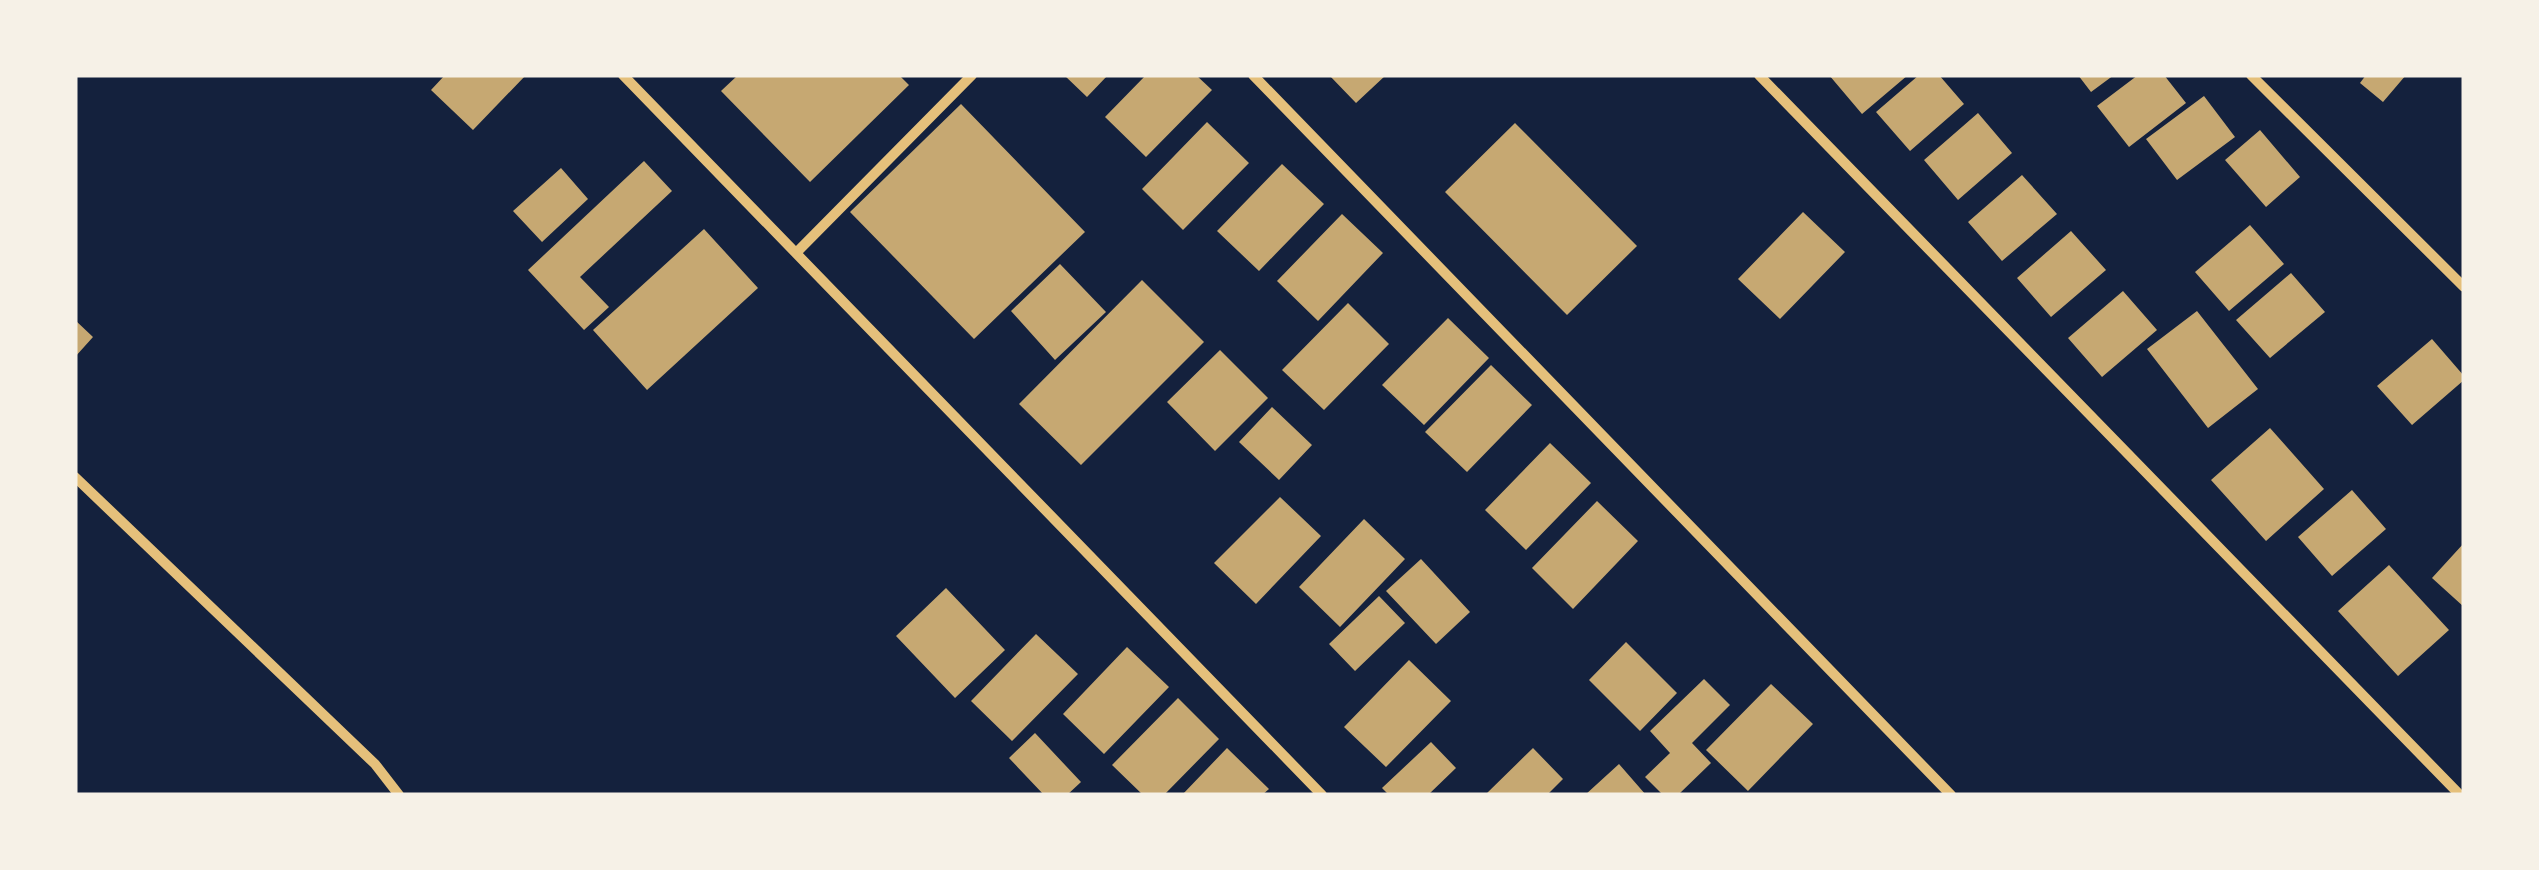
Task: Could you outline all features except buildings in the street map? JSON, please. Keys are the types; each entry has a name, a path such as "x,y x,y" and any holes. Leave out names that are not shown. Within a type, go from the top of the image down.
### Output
{"street":[{"path":"622,75 1322,795"},
{"path":"796,253 972,75"},
{"path":"1253,75 1951,795"},
{"path":"1759,75 2460,795"},
{"path":"2251,75 2464,286"},
{"path":"75,476 375,764 399,795"}]}
